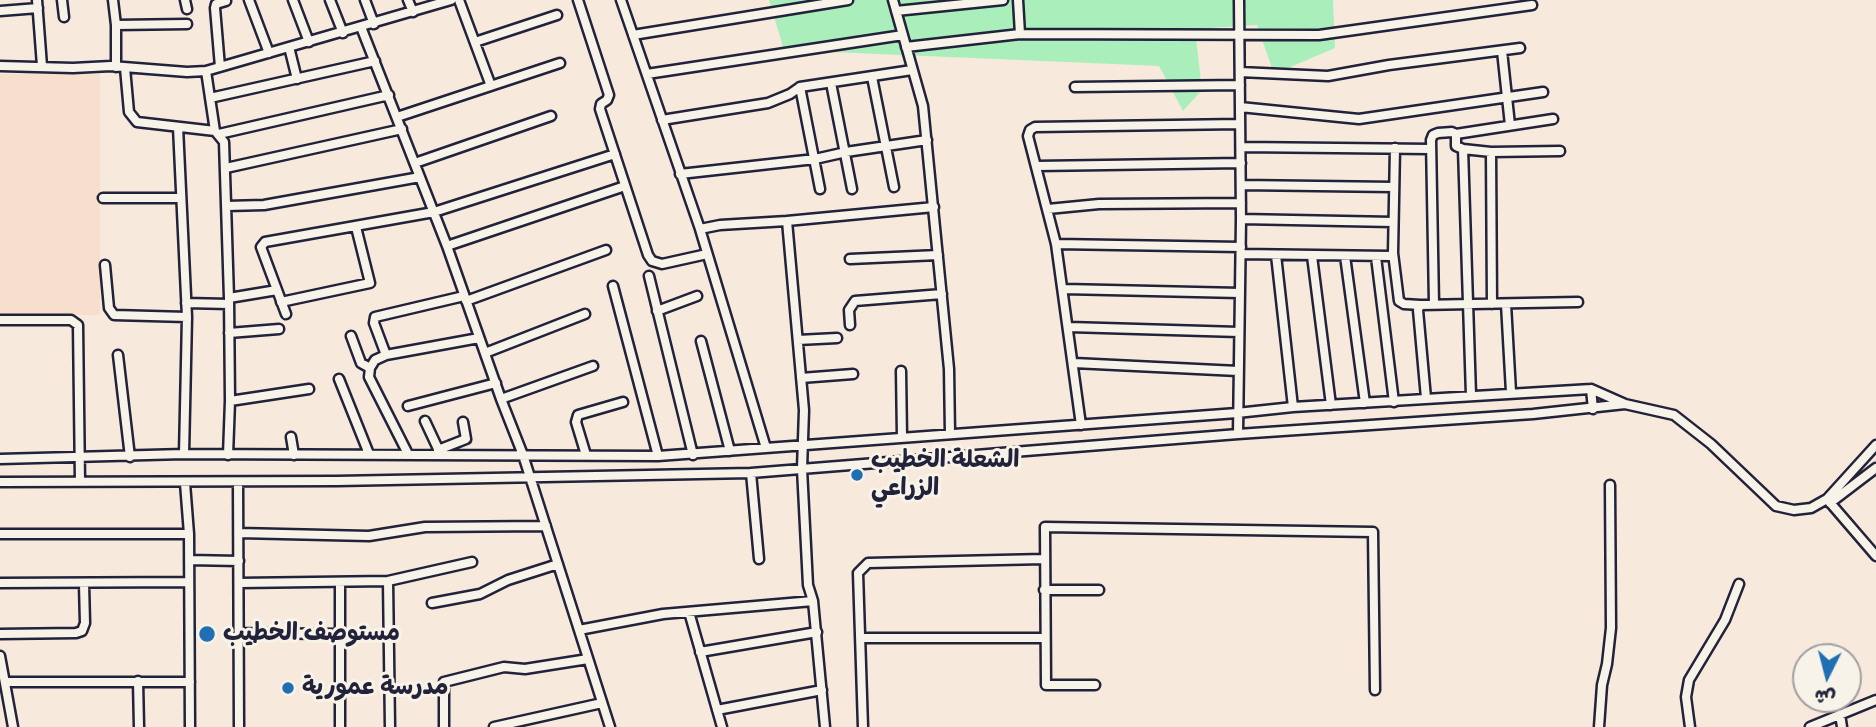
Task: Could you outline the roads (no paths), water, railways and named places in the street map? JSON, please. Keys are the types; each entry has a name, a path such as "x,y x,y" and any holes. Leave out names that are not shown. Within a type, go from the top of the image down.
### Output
{"street":[{"path":"62,0 64,18"},
{"path":"113,0 129,112 132,118 144,124 217,133 388,95"},
{"path":"249,0 269,53"},
{"path":"293,0 309,42"},
{"path":"330,0 343,33"},
{"path":"365,0 374,23"},
{"path":"408,0 412,12"},
{"path":"0,66 206,71 451,0"},
{"path":"459,0 491,86"},
{"path":"578,0 609,95 600,109 652,261 662,264 708,254"},
{"path":"621,0 700,229 766,448"},
{"path":"633,35 848,0"},
{"path":"892,0 923,106 949,369 950,434"},
{"path":"895,11 1003,0"},
{"path":"1018,0 1020,34"},
{"path":"1238,434 1241,251 1239,0"},
{"path":"220,67 215,5 226,1"},
{"path":"0,11 37,4 42,66"},
{"path":"906,47 1020,34 1319,35 1532,5"},
{"path":"475,42 557,15"},
{"path":"116,25 187,24"},
{"path":"362,27 447,246 523,455 610,727"},
{"path":"647,74 902,35"},
{"path":"289,47 297,79"},
{"path":"1240,72 1328,76 1520,48"},
{"path":"1502,51 1510,125"},
{"path":"210,98 375,61"},
{"path":"397,117 560,63"},
{"path":"662,120 768,103 800,87 912,70"},
{"path":"206,71 217,133 224,142 226,168 230,401 228,455"},
{"path":"872,77 894,187"},
{"path":"831,83 852,189"},
{"path":"1075,87 1240,85"},
{"path":"800,87 820,189"},
{"path":"1240,107 1359,119 1543,92"},
{"path":"415,163 551,116"},
{"path":"1434,304 1431,141 1438,133 1455,134 1553,119"},
{"path":"1081,425 1056,244 1028,136 1034,127 1240,124"},
{"path":"178,127 187,317 184,454"},
{"path":"226,168 402,129"},
{"path":"1455,134 1456,146 1463,149 1491,152 1560,151"},
{"path":"680,174 815,159 927,140"},
{"path":"1241,147 1431,149"},
{"path":"1395,148 1393,253 1399,301"},
{"path":"1463,149 1471,395"},
{"path":"1491,152 1492,304"},
{"path":"286,314 262,244 434,212 615,154"},
{"path":"1037,166 1241,163"},
{"path":"227,206 264,205 421,177"},
{"path":"1241,185 1394,187"},
{"path":"447,246 625,186"},
{"path":"103,198 181,198"},
{"path":"1048,209 1099,204 1241,203"},
{"path":"700,229 720,225 933,207"},
{"path":"1241,219 1393,222"},
{"path":"788,221 804,410 802,470 808,585 817,632 825,727"},
{"path":"281,302 370,283 356,227"},
{"path":"1056,244 1312,256 1386,257 1393,253"},
{"path":"386,355 373,323 375,317 465,299 606,250"},
{"path":"850,259 938,255"},
{"path":"1276,255 1293,407"},
{"path":"1312,256 1331,405"},
{"path":"1345,256 1365,403"},
{"path":"1376,257 1394,402"},
{"path":"105,265 109,307 114,315 187,317"},
{"path":"649,276 693,455"},
{"path":"614,286 658,456"},
{"path":"1064,289 1240,293"},
{"path":"186,303 229,301 276,290"},
{"path":"850,325 849,310 855,301 942,294"},
{"path":"657,311 697,296"},
{"path":"1399,301 1420,305 1578,302"},
{"path":"1382,308 1394,306 1399,301"},
{"path":"1506,304 1511,392"},
{"path":"1420,305 1418,310 1426,398"},
{"path":"485,353 585,314"},
{"path":"0,320 71,320 78,325 80,482"},
{"path":"1069,327 1239,332"},
{"path":"229,333 279,329"},
{"path":"351,336 361,362 370,368"},
{"path":"408,454 369,377 370,368 375,360 386,355 479,338"},
{"path":"798,340 837,338"},
{"path":"701,341 730,451"},
{"path":"118,355 130,457"},
{"path":"1074,363 1238,371"},
{"path":"501,399 593,366"},
{"path":"901,372 902,437"},
{"path":"802,378 853,374"},
{"path":"339,379 369,454"},
{"path":"408,406 496,383"},
{"path":"230,401 309,389"},
{"path":"1591,389 1593,409"},
{"path":"0,459 184,454 693,455 1293,407 1591,389 1625,404 1674,415 1711,444 1776,506 1794,510 1811,508 1829,501 1876,468"},
{"path":"586,454 576,422 578,415 624,402"},
{"path":"0,482 185,483 751,473 1593,409 1625,404"},
{"path":"425,421 440,453"},
{"path":"440,453 466,439 463,422"},
{"path":"291,437 294,455"},
{"path":"1829,501 1876,446"},
{"path":"751,473 759,559"},
{"path":"238,482 239,727"},
{"path":"185,483 189,534 190,727"},
{"path":"1599,727 1611,628 1610,485"},
{"path":"1829,501 1876,556"},
{"path":"239,533 369,536 425,527 546,526"},
{"path":"1095,685 1046,685 1045,527 1373,532 1375,690"},
{"path":"0,534 189,534"},
{"path":"863,727 858,573 869,563 1044,559"},
{"path":"189,560 239,561"},
{"path":"239,583 388,581 472,562"},
{"path":"432,603 480,593 508,580 558,564"},
{"path":"388,581 390,727"},
{"path":"0,583 189,582"},
{"path":"340,583 340,727"},
{"path":"0,634 82,631 85,623 84,584"},
{"path":"1690,727 1686,697 1689,680 1726,621 1739,584"},
{"path":"1044,590 1100,590"},
{"path":"579,630 663,614 813,601"},
{"path":"689,612 722,727"},
{"path":"700,652 817,632"},
{"path":"239,634 340,634"},
{"path":"862,638 1045,638"},
{"path":"0,656 13,727"},
{"path":"444,727 444,682 504,667 525,669 588,659"},
{"path":"138,681 139,727"},
{"path":"5,682 190,682"},
{"path":"717,710 822,690"},
{"path":"1810,727 1876,700"},
{"path":"494,727 602,703"},
{"path":"1840,714 1842,727"}],"place":[{"name":"الشعلة الخطيب الزراعي","path":"857,475"},
{"name":"مستوصف الخطيب","path":"207,634"},
{"name":"مدرسة عمورية","path":"288,688"}]}
